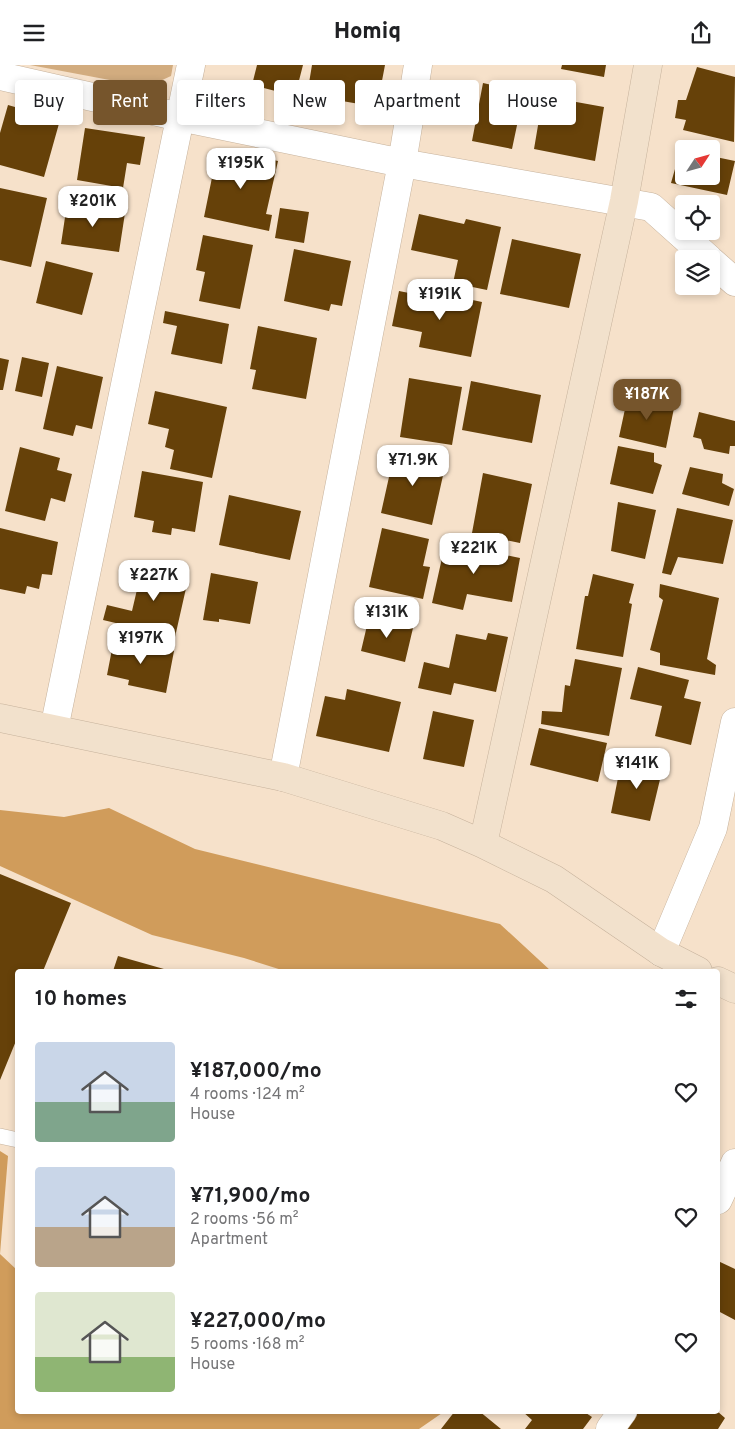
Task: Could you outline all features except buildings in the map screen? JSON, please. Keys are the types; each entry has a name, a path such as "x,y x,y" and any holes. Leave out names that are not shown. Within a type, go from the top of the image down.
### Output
{"street":[{"path":"188,80 191,65"},
{"path":"283,777 402,163 418,65"},
{"path":"483,844 624,201 648,65"},
{"path":"0,75 177,116"},
{"path":"54,729 178,125"},
{"path":"219,125 402,163 650,207 699,250"},
{"path":"720,269 735,282"},
{"path":"0,718 283,777 442,826 554,879 661,953 694,969"},
{"path":"661,953 713,829 735,721"},
{"path":"720,982 735,989"},
{"path":"720,1196 735,1163"},
{"path":"610,1429 621,1414"}],"lane":[{"path":"0,1136 15,1139"}],"shaded area":[{"path":"30,65 173,65 171,76 162,80 110,80"},
{"path":"109,808 195,849 500,924 549,969 279,969 244,958 152,935 0,866 0,810 64,817"},
{"path":"0,1151 8,1156 0,1254"},
{"path":"0,1254 15,1268 15,1414 441,1414 419,1429 0,1429"}]}
